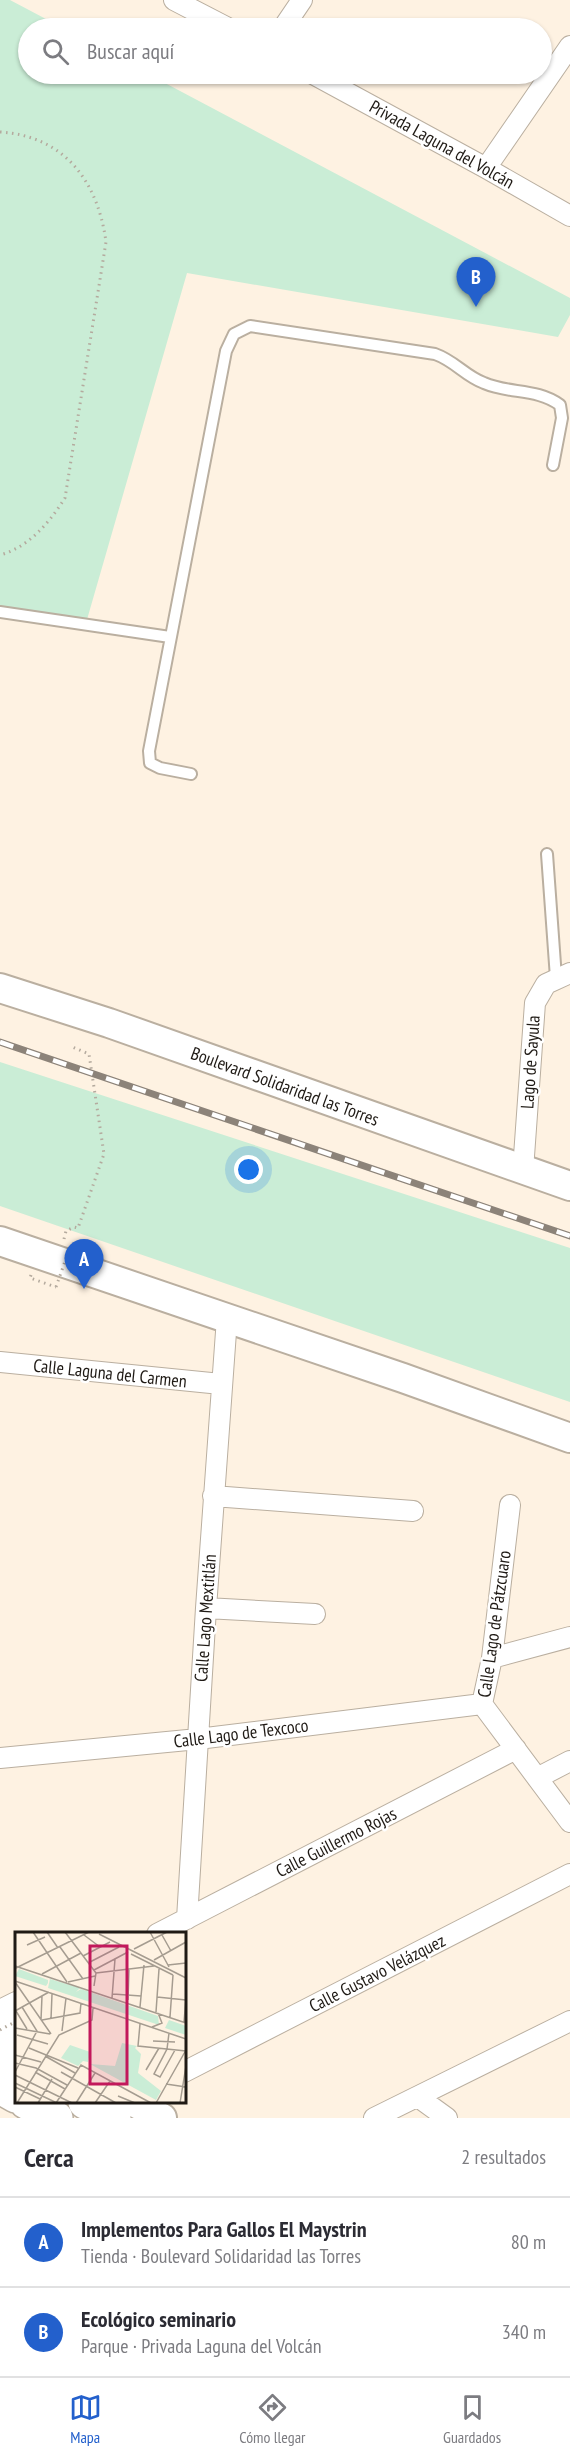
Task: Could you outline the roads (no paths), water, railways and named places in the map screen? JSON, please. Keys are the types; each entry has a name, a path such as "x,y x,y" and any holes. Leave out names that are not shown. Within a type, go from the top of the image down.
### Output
{"highway":[{"path":"0,2052 15,2061"},
{"path":"0,2087 15,2095"},
{"path":"28,2103 56,2118"},
{"path":"87,2103 114,2118"}],"main road":[{"name":"Boulevard Solidaridad las Torres","path":"0,988 120,1027 570,1186"},
{"path":"0,1241 403,1378 570,1438"},
{"path":"136,2103 162,2118"}],"street":[{"path":"174,0 209,18"},
{"path":"290,18 302,0"},
{"path":"552,72 570,46"},
{"name":"Privada Laguna del Volcán","path":"331,84 570,216"},
{"path":"486,168 544,84"},
{"name":"Lago de Sayula","path":"523,1170 534,1003 541,988 563,975"},
{"name":"Calle Lago Mextitlán","path":"186,1919 213,1496 227,1318"},
{"name":"Calle Laguna del Carmen","path":"0,1362 221,1384"},
{"path":"213,1496 413,1511"},
{"name":"Calle Lago de Pátzcuaro","path":"510,1505 492,1658 482,1704 570,1822"},
{"path":"206,1608 315,1614"},
{"path":"492,1658 570,1637"},
{"name":"Calle Lago de Texcoco","path":"0,1758 198,1739 482,1704"},
{"name":"Calle Guillermo Rojas","path":"161,1932 516,1749"},
{"path":"537,1779 570,1761"},
{"name":"Calle Gustavo Velázquez","path":"186,2071 570,1874"},
{"path":"7,2021 15,2004"},
{"path":"374,2118 568,2026"},
{"path":"418,2097 447,2118"}],"lane":[{"path":"191,774 160,768 150,763 148,751 226,351 234,334 250,326 435,354 449,359 471,376 491,386 548,396 560,405 562,418 553,465"},
{"path":"0,612 170,637"},
{"path":"547,854 563,975"}],"railway":[{"path":"0,1042 570,1236"}],"place":[{"name":"Ecológico seminario","path":"476,307"},
{"name":"Implementos Para Gallos El Maystrin","path":"84,1289"}]}
